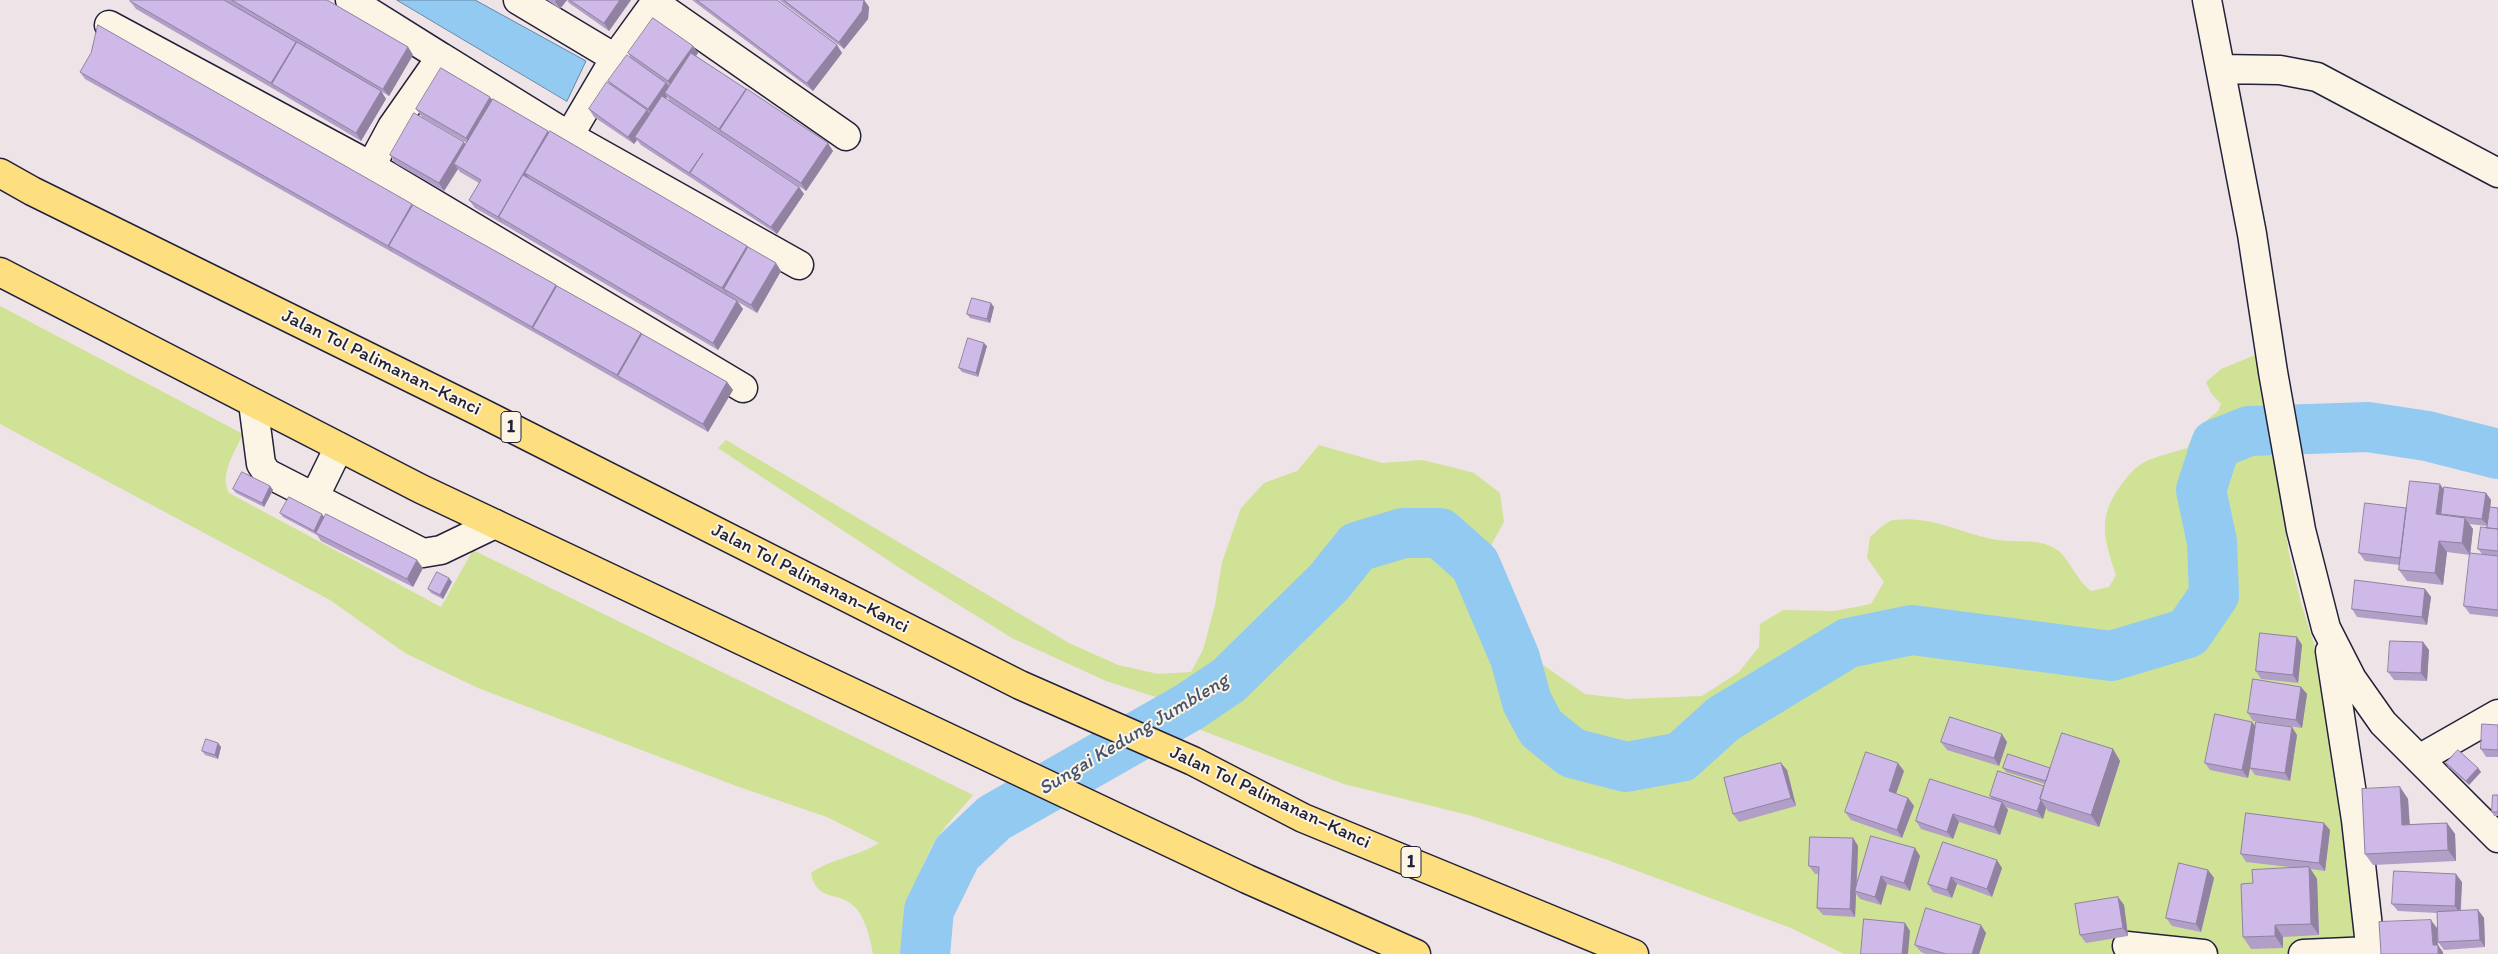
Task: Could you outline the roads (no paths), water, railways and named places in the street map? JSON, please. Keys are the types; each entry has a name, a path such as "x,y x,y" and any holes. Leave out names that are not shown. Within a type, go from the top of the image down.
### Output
{"highway":[{"name":"Jalan Tol Palimanan–Kanci","path":"0,172 41,195 480,412 1020,685 1193,761 1303,818 1634,954"},
{"path":"0,272 339,447 495,524 1159,836 1247,880 1416,954"}],"street":[{"path":"350,0 569,136 798,265"},
{"path":"518,0 615,58"},
{"path":"2207,0 2252,234 2273,372 2301,530 2326,628 2356,820 2370,952 2303,954"},
{"path":"569,136 615,58 656,2 846,136"},
{"path":"109,25 371,166 743,388"},
{"path":"371,166 392,127 441,57"},
{"path":"2221,69 2280,70 2317,77 2498,173"},
{"path":"254,403 263,469 267,474 422,553 441,550 495,524"},
{"path":"314,498 339,447"},
{"path":"2326,628 2352,680 2372,709 2498,838"},
{"path":"2419,758 2498,714"},
{"path":"2127,946 2204,954"}],"water":[{"path":"397,0 475,0 586,61 567,101"}],"waterway":[{"name":"Sungai Kedung Jumbleng","path":"925,954 929,910 957,853 994,818 1189,707 1229,680 1329,582 1357,547 1403,533 1440,533 1475,564 1515,658 1527,702 1541,728 1572,753 1626,767 1681,757 1723,719 1848,643 1912,630 2111,656 2188,633 2214,595 2212,542 2201,490 2216,444 2249,431 2368,427 2427,436 2498,454"}]}
